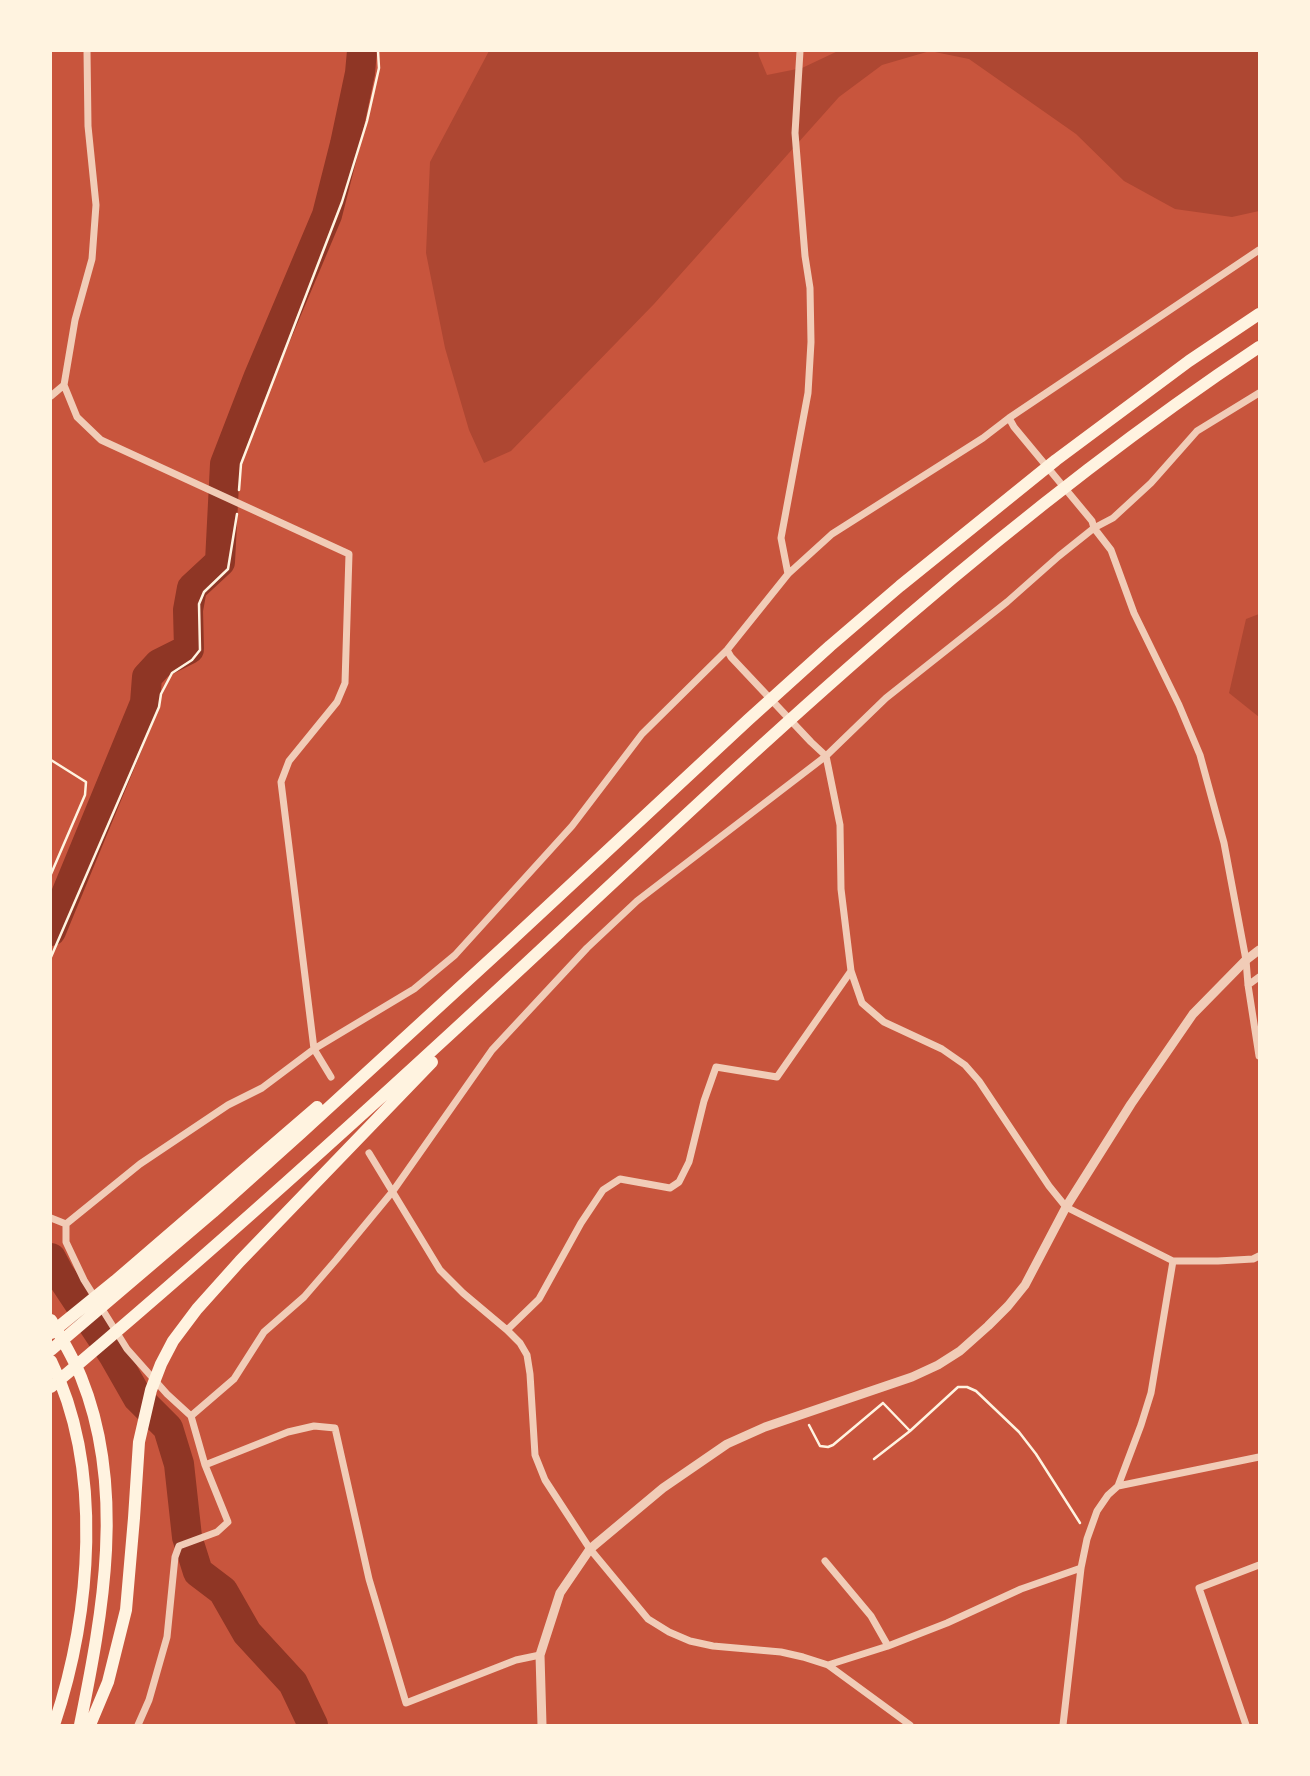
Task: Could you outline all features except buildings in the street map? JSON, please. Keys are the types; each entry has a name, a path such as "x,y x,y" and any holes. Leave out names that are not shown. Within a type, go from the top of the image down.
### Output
{"highway":[{"path":"51,1333 118,1286 213,1212 516,937 748,720 890,595 1121,410 1259,314"},
{"path":"51,1387 321,1154 769,738 919,605 1142,429 1259,347"},
{"path":"90,1725 108,1682 125,1610 139,1442 151,1390 173,1341 197,1309 240,1261 525,966"},
{"path":"51,1350 118,1286"},
{"path":"51,1320 68,1349 85,1388 97,1433 104,1480 106,1554 103,1598 80,1725"},
{"path":"51,1361 70,1408 79,1445 86,1519 82,1599 68,1681 54,1725"}],"street":[{"path":"87,51 88,126 96,205 92,259 75,320 64,385 77,417 100,440 349,554 345,683 337,702 289,761 281,782 314,1049 331,1077"},
{"path":"788,574 781,538 808,393 811,342 810,288 795,133 800,51"},
{"path":"66,1224 140,1164 228,1105 262,1088 314,1049 414,989 455,955 572,826 642,734 729,653 788,574 832,534 983,439 1009,418 1259,250"},
{"path":"51,396 64,385"},
{"path":"191,1416 234,1378 264,1332 304,1297 393,1191 492,1050 587,948 637,901 826,756 886,698 1007,601 1093,524 1113,518 1151,483 1197,431 1259,393"},
{"path":"1009,418 1111,550 1134,613 1200,755 1224,843 1246,960 1259,1056"},
{"path":"729,653 826,756 840,825 841,889 851,971 862,1003 884,1022 942,1049 965,1065 1002,1113 1049,1186 1066,1207 1173,1261 1253,1259 1259,1256"},
{"path":"542,1725 540,1656 560,1594 590,1549 663,1488 727,1444 765,1427 912,1377 960,1351 988,1326 1025,1285 1066,1207 1131,1104 1193,1014 1259,950"},
{"path":"507,1330 539,1299 581,1223 603,1190 621,1180 670,1188 679,1182 689,1162 704,1101 716,1067 778,1077 851,971"},
{"path":"1248,985 1259,977"},
{"path":"369,1153 439,1270 520,1343 527,1355 535,1455 544,1480 590,1549 648,1619 668,1632 690,1641 713,1646 781,1652 828,1665 910,1725"},
{"path":"51,1218 66,1224"},
{"path":"66,1224 66,1242 84,1280 127,1349 167,1394 191,1416 205,1465 228,1522 217,1532 180,1546 175,1557 167,1637 149,1700 138,1725"},
{"path":"1063,1725 1081,1568 1087,1539 1097,1511 1118,1486 1141,1425 1151,1392 1173,1261"},
{"path":"205,1465 288,1432 314,1426 335,1428 369,1579 407,1703 516,1660 540,1656"},
{"path":"1118,1486 1259,1457"},
{"path":"825,1561 871,1616 888,1646"},
{"path":"1246,1725 1199,1588 1259,1565"},
{"path":"828,1665 888,1646 947,1623 1021,1589 1081,1568"}],"path":[{"path":"51,957 159,707 161,694 172,673 192,660 200,650 199,604 204,592 228,569 239,504 241,464 342,202 364,132 379,68 378,51"},
{"path":"51,760 86,782 85,795 51,874"},
{"path":"874,1459 910,1431 958,1387 967,1387 976,1391 1019,1432 1036,1454 1087,1539"},
{"path":"872,1392 910,1431"},
{"path":"803,1415 820,1446 828,1447 883,1403"}],"shaded area":[{"path":"489,51 758,51 767,75 802,68 838,51 930,51 882,65 839,97 654,304 511,451 484,463 469,430 445,348 426,253 430,162"},
{"path":"930,51 1259,51 1259,211 1232,217 1175,209 1124,181 1076,134 969,59"},
{"path":"1259,614 1259,717 1229,693 1246,619"}],"waterway":[{"path":"51,931 145,703 147,677 159,664 189,649 188,610 192,588 220,562 225,464 327,215 345,144 362,51"},
{"path":"51,1258 138,1398 168,1428 179,1464 187,1537 198,1572 223,1591 247,1633 293,1683 313,1725"}]}
